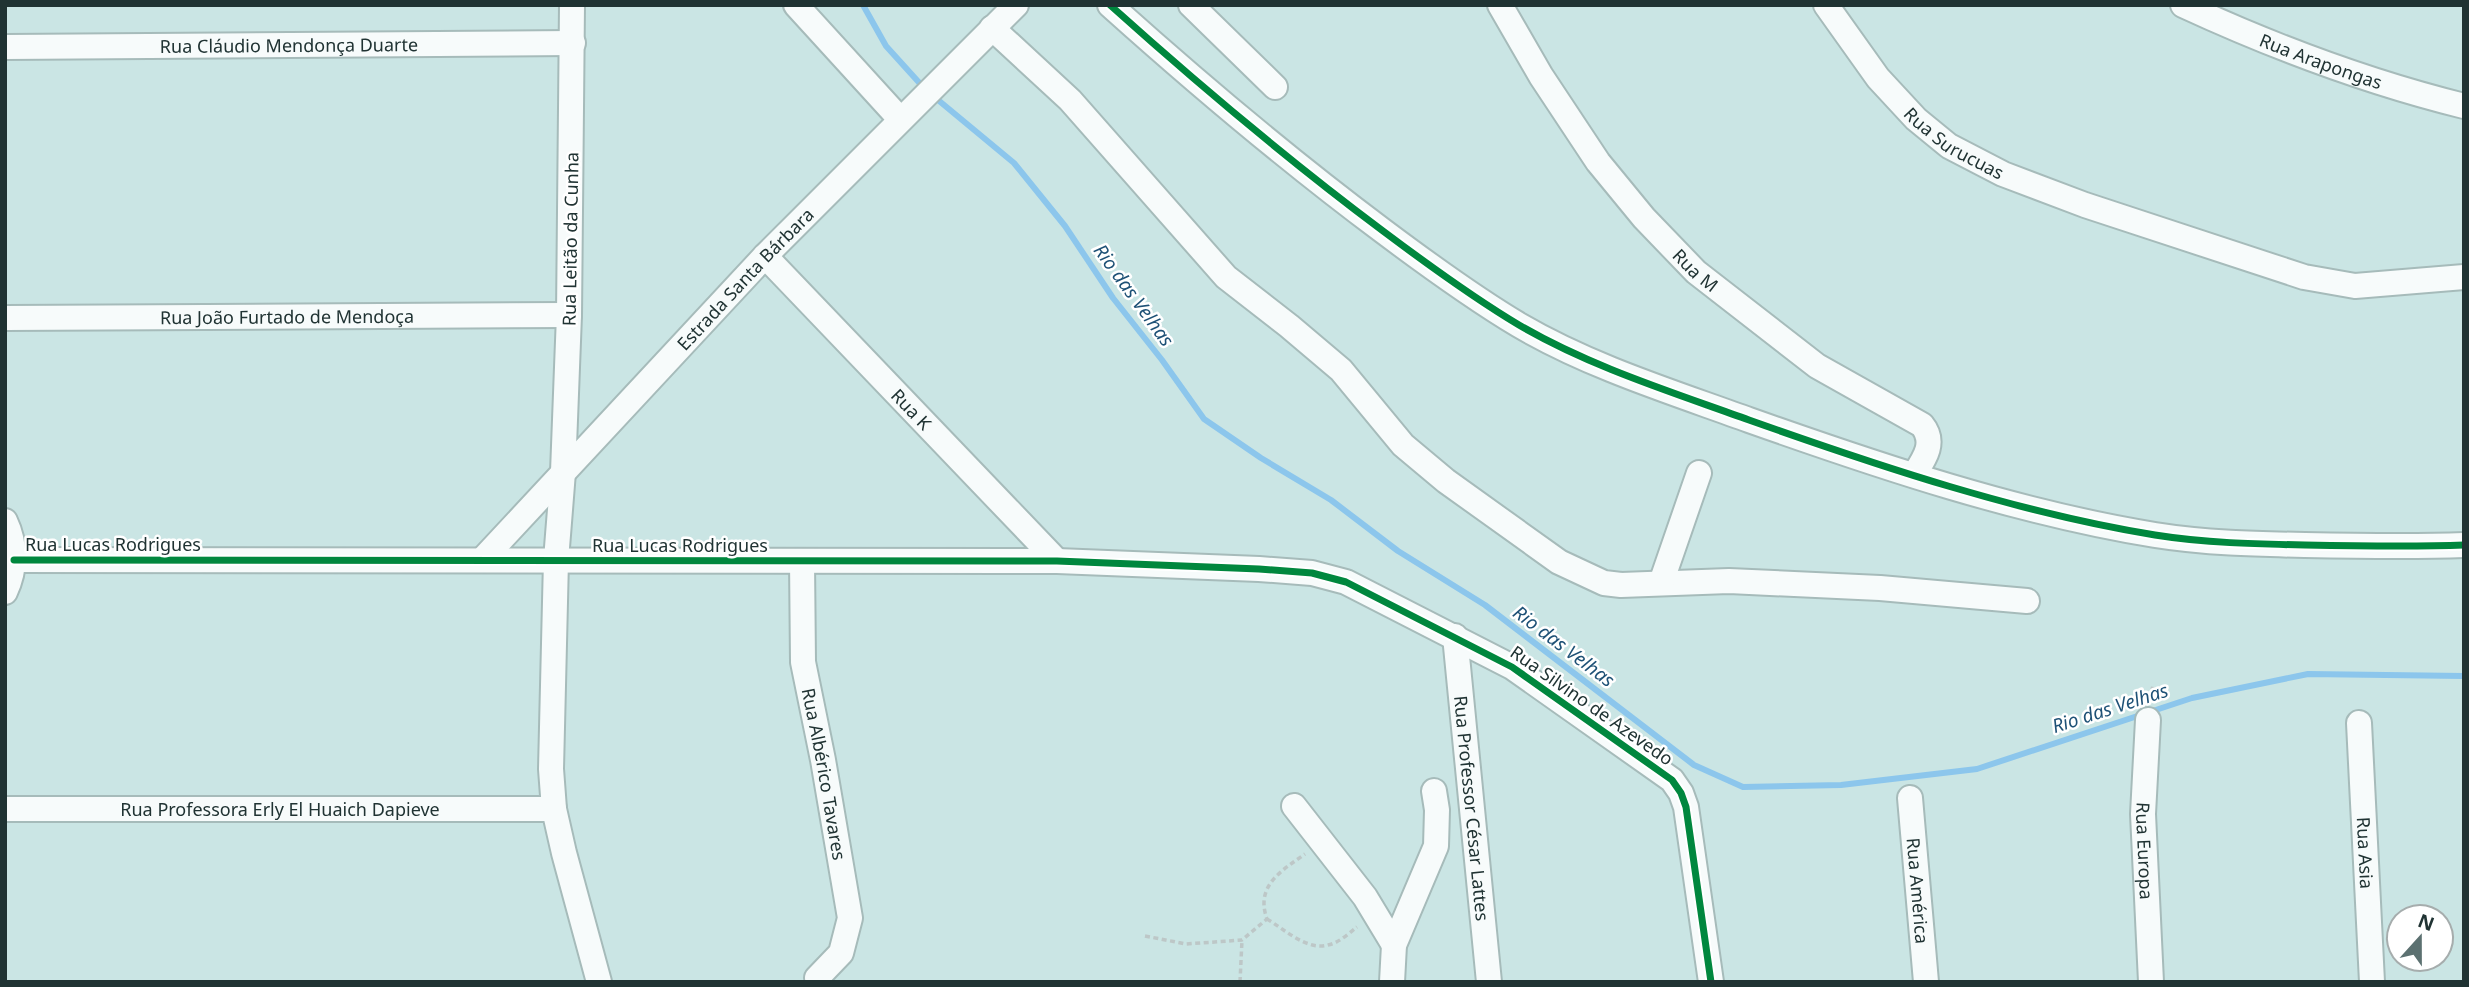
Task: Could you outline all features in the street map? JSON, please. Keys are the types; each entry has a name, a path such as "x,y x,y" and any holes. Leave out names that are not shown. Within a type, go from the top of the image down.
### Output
{"street":[{"name":"Rua Leitão da Cunha","path":"572,5 569,315 563,472 556,560 551,769 554,808 564,853 599,982"},
{"path":"796,5 904,115"},
{"name":"Estrada Santa Bárbara","path":"482,560 765,256 1016,5"},
{"path":"1110,5 1193,79 1345,202 1422,260 1520,326 1614,371 1774,429 1914,475 2066,517 2157,535 2223,543 2406,548 2464,545"},
{"path":"1191,5 1275,87"},
{"name":"Rua M","path":"1500,5 1541,76 1598,162 1644,218 1696,272 1817,366 1922,425 1928,432 1929,443 1925,457 1914,475"},
{"name":"Rua Surucuas","path":"1826,5 1878,78 1916,119 1949,146 2014,179 2304,277 2355,286 2464,277"},
{"name":"Rua Arapongas","path":"2197,8 2311,59 2410,92 2464,106"},
{"path":"992,28 1070,100 1226,277 1341,370 1403,445 1446,481 1559,562 1587,577 1622,585 1729,581 1866,587 2027,601"},
{"name":"Rua Cláudio Mendonça Duarte","path":"5,47 572,43"},
{"name":"Rua K","path":"765,256 1057,561"},
{"name":"Rua João Furtado de Mendoça","path":"5,318 569,315"},
{"path":"1661,583 1699,473"},
{"path":"5,521 13,545 13,560 5,592"},
{"name":"Rua Lucas Rodrigues","path":"13,560 1057,561 1259,569 1312,573 1346,582"},
{"name":"Rua Albérico Tavares","path":"802,561 803,662 850,918 841,953 817,978"},
{"name":"Rua Silvino de Azevedo","path":"1346,582 1512,667 1672,780 1686,807 1711,982"},
{"name":"Rua Professor César Lattes","path":"1455,636 1489,982"},
{"name":"Rua Europa","path":"2150,709 2143,814 2151,982"},
{"name":"Rua Asia","path":"2359,723 2372,982"},
{"path":"1392,982 1394,945 1436,846 1437,810 1434,792"},
{"name":"Rua América","path":"1910,798 1926,982"},
{"path":"1294,806 1376,913 1394,945"},
{"name":"Rua Professora Erly El Huaich Dapieve","path":"5,809 554,808"}],"path":[{"path":"2150,709 2153,685"},
{"path":"1320,842 1284,869 1265,890 1264,909 1267,919 1296,938 1315,945 1328,945 1344,937 1376,913"},
{"path":"1145,936 1186,944 1242,940 1267,919"},
{"path":"1240,982 1242,940"}],"waterway":[{"name":"Rio das Velhas","path":"863,5 886,46 924,88"},
{"name":"Rio das Velhas","path":"932,95 1014,163 1065,226 1113,298 1204,419 1261,458 1331,500 1398,551 1485,605 1694,765 1743,787 1841,785 1977,769 2192,698 2308,674 2464,676"}],"cycle path":[{"path":"1110,5 1278,149 1433,268 1484,303 1546,340 1632,378 1899,471 2001,501 2104,526 2174,538 2230,543 2464,545"},
{"path":"14,560 1057,561 1312,573 1346,582 1512,667 1672,780 1686,807 1711,982"}]}
